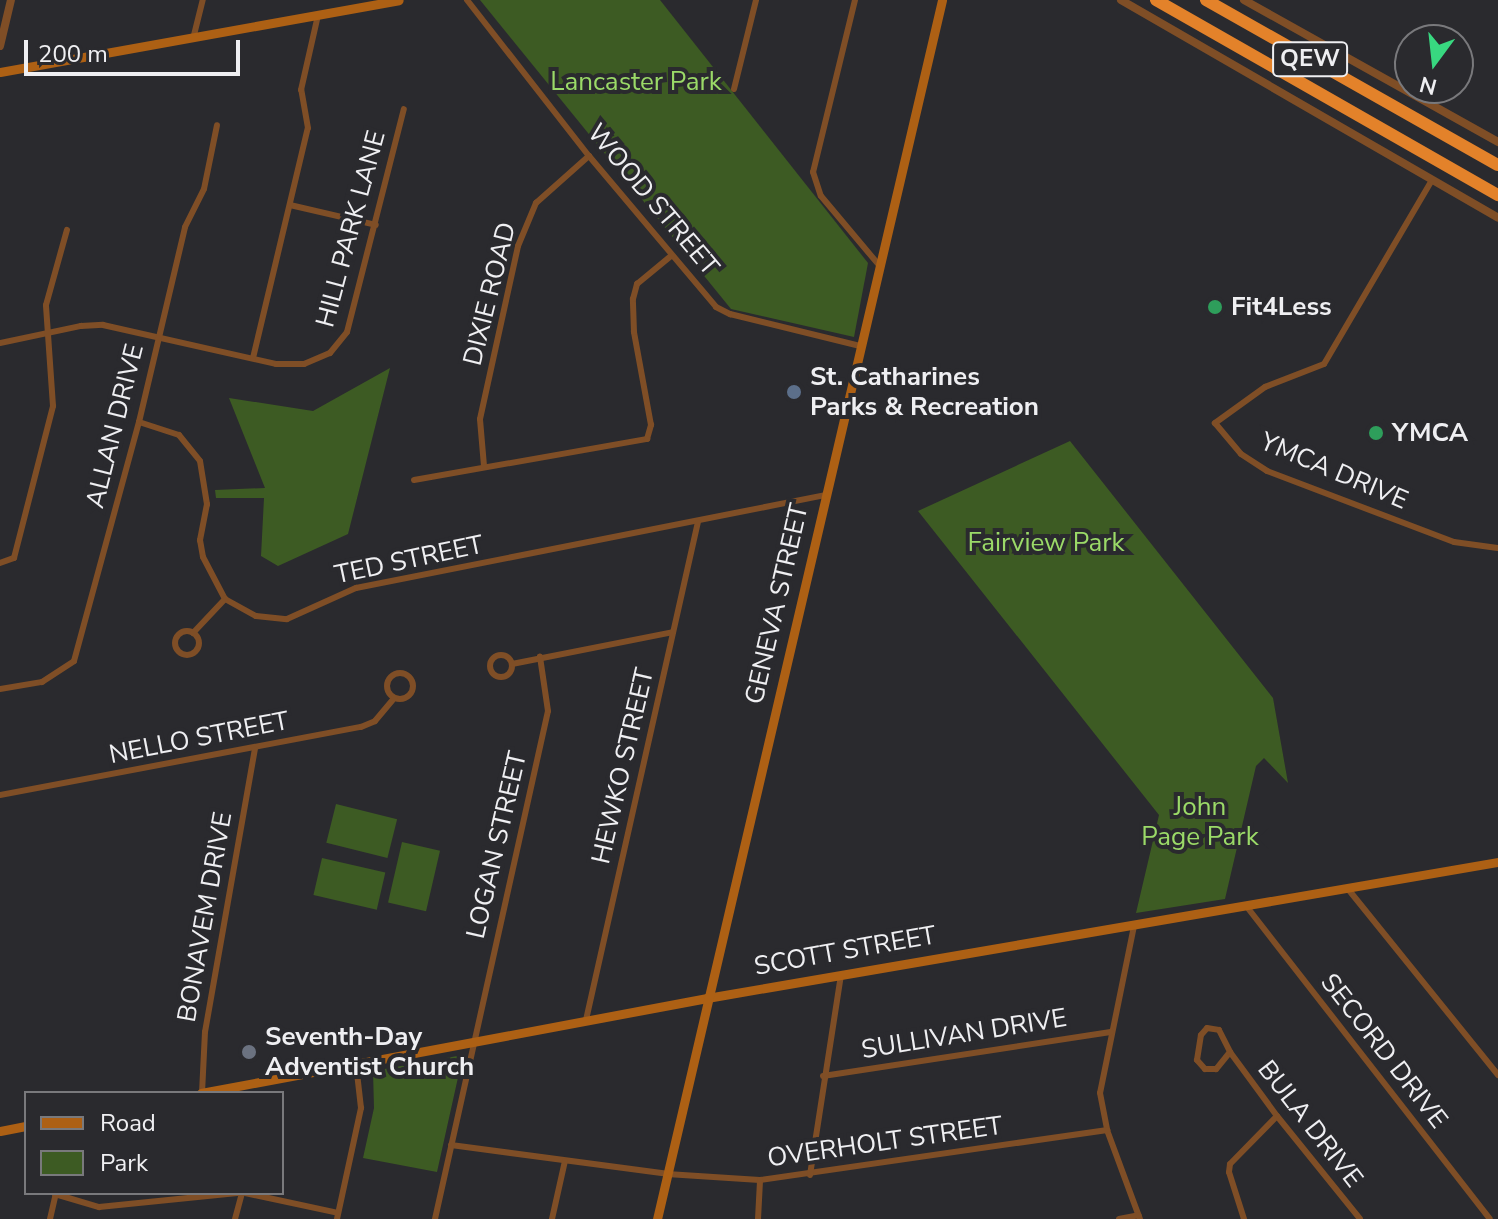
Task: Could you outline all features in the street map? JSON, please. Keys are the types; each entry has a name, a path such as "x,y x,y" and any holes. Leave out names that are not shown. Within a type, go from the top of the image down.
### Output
{"highway":[{"name":"QEW","path":"1156,0 1498,195"},
{"name":"QEW","path":"1206,0 1498,165"},
{"path":"1414,118 1498,158"}],"main road":[{"path":"0,72 399,0"},
{"name":"GENEVA STREET","path":"657,1219 942,0"},
{"name":"SCOTT STREET","path":"213,1091 707,998 1498,862"},
{"path":"0,1131 24,1126"}],"street":[{"path":"0,46 11,0"},
{"path":"194,35 203,0"},
{"name":"WOOD STREET","path":"467,0 589,156 716,307 730,314 860,346"},
{"path":"734,89 756,0"},
{"path":"855,0 813,172 821,196 879,265"},
{"path":"1121,0 1498,218"},
{"path":"1244,0 1498,142"},
{"path":"253,358 308,128 301,90 318,15"},
{"name":"HILL PARK LANE","path":"0,343 103,325 253,358 304,364 330,353 347,332 404,109"},
{"name":"ALLAN DRIVE","path":"0,689 42,682 74,661 139,422 185,227 204,189 217,125"},
{"name":"DIXIE ROAD","path":"484,466 480,419 518,246 536,203 589,156"},
{"name":"YMCA DRIVE","path":"1432,180 1324,364 1256,392 1215,423 1241,454 1267,471 1454,542 1498,548"},
{"path":"290,205 376,225"},
{"path":"0,563 14,558 53,406 46,305 67,230"},
{"path":"414,480 647,439 651,425 634,332 633,299 637,284 672,255"},
{"path":"139,422 179,435 200,461 207,504 200,540 203,557 225,599 193,633"},
{"name":"TED STREET","path":"225,599 256,616 287,619 356,588 825,495"},
{"name":"HEWKO STREET","path":"586,1020 698,522"},
{"path":"185,631 193,633 198,639 197,650 187,656 179,653 176,638 185,631"},
{"path":"512,664 673,632"},
{"name":"LOGAN STREET","path":"435,1219 548,711 540,657"},
{"path":"406,674 412,681 411,694 403,699 394,698 387,689 388,681 394,675 406,674"},
{"name":"NELLO STREET","path":"0,795 361,727 375,721 394,698"},
{"name":"BONAVEM DRIVE","path":"202,1091 205,1032 255,749"},
{"path":"1348,889 1498,1075"},
{"name":"SECORD DRIVE","path":"1247,907 1490,1219"},
{"path":"1119,1219 1139,1217 1107,1130 1100,1093 1134,926"},
{"path":"810,1175 841,975"},
{"name":"BULA DRIVE","path":"1230,1052 1216,1069 1205,1069 1197,1060 1201,1035 1207,1028 1219,1030 1230,1052 1277,1116 1360,1219"},
{"name":"SULLIVAN DRIVE","path":"823,1076 1111,1032"},
{"path":"249,1195 337,1216 361,1108 356,1064"},
{"path":"1244,1219 1229,1172 1230,1164 1277,1116"},
{"name":"OVERHOLT STREET","path":"451,1145 667,1174 760,1180 1107,1130"},
{"path":"552,1219 565,1161"},
{"path":"758,1219 760,1180"},
{"path":"50,1219 56,1195"},
{"path":"59,1195 99,1207 221,1195"},
{"path":"235,1219 241,1195"}],"green space":[{"name":"Lancaster Park","path":"480,0 660,0 868,263 854,337 731,309"},
{"path":"390,368 348,534 278,566 261,556 264,498 216,498 215,490 265,488 229,398 313,411"},
{"name":"Fairview Park","path":"1070,441 1273,698 1288,783 1264,758 1256,766 1225,899 1136,913 1159,815 918,511"},
{"path":"336,804 397,819 387,858 326,843"},
{"path":"402,842 440,851 426,911 388,902"},
{"path":"322,858 385,873 377,910 313,895"},
{"path":"463,1055 437,1172 363,1158 374,1108 373,1071"}],"place":[{"name":"Fit4Less","path":"1215,307"},
{"name":"St. Catharines Parks & Recreation","path":"794,392"},
{"name":"YMCA","path":"1376,433"},
{"name":"Seventh-Day Adventist Church","path":"249,1052"}],"park label":[{"name":"John Page Park","path":"1200,822"}]}
